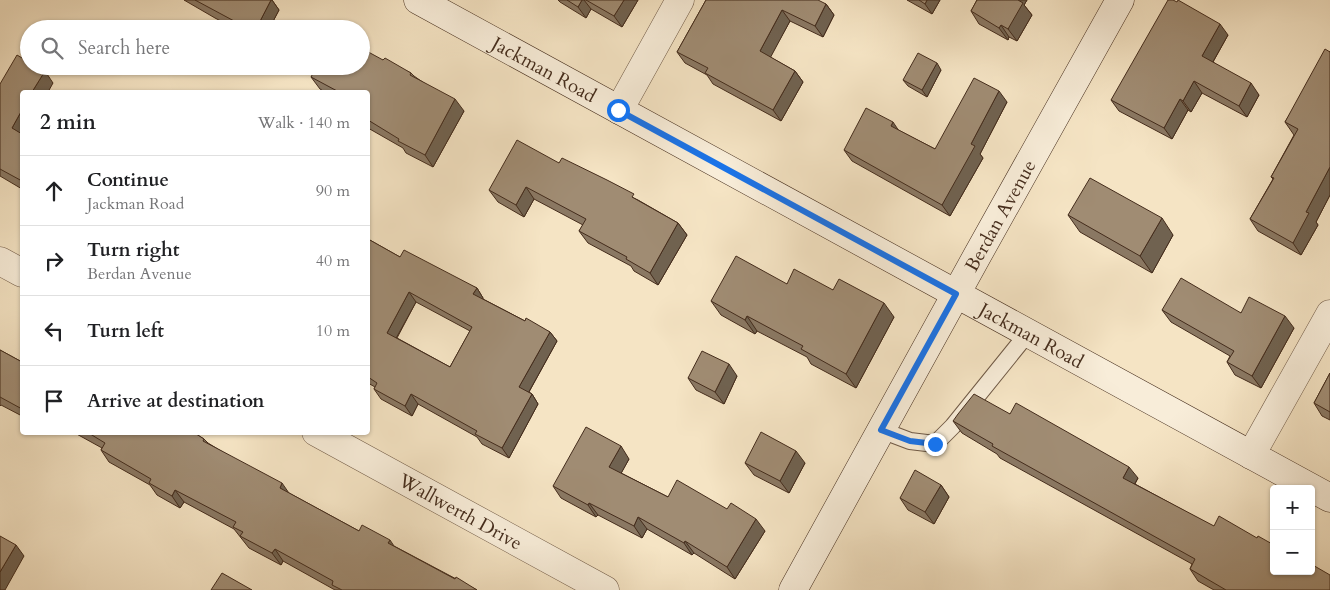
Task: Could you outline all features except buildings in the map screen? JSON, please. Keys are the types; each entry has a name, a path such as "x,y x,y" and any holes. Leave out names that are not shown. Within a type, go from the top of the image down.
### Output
{"street":[{"name":"Jackman Road","path":"418,0 1330,498"},
{"path":"618,110 680,0"},
{"name":"Berdan Avenue","path":"793,590 1120,0"},
{"path":"0,261 20,272"},
{"path":"1250,455 1330,314"},
{"name":"Wallwerth Drive","path":"321,435 605,590"}],"lane":[{"path":"881,430 910,441 935,444 953,426 1028,333"}],"route":[{"path":"618,110 956,294 881,430 910,441 935,444"}]}
